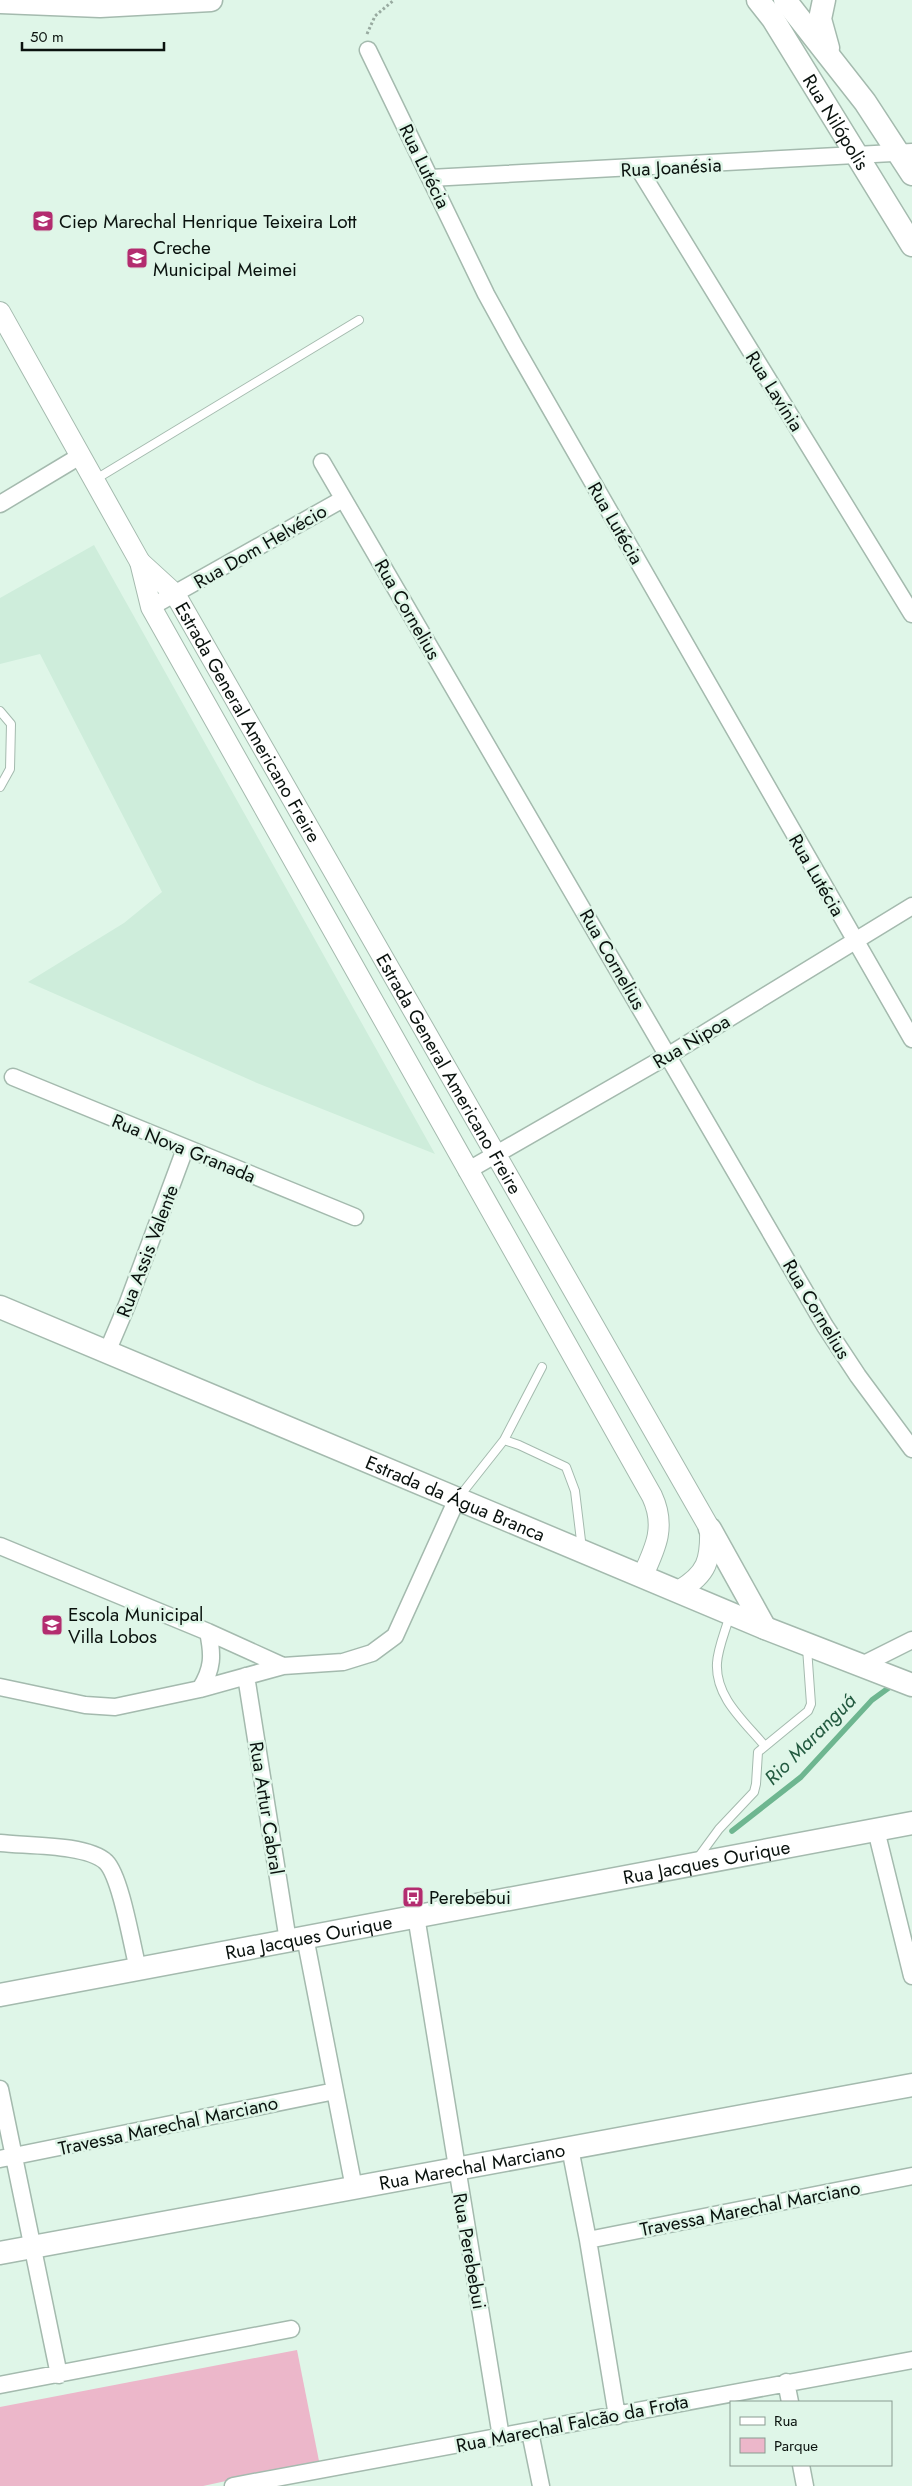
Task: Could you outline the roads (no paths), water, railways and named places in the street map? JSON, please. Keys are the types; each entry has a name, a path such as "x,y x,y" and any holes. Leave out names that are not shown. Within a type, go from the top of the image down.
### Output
{"main road":[{"path":"0,2 100,6 211,0"},
{"name":"Rua Nilópolis","path":"758,0 773,19 912,245"},
{"name":"Rua Nilópolis","path":"786,0 906,153 912,174"},
{"path":"824,0 820,12 821,28 834,60"},
{"name":"Estrada da Água Branca","path":"0,1307 457,1500 680,1590 766,1628 912,1685"},
{"path":"710,1529 766,1628"},
{"name":"Rua Jacques Ourique","path":"0,1995 912,1823"},
{"name":"Rua Marechal Marciano","path":"0,2253 912,2085"}],"street":[{"name":"Rua Lutécia","path":"368,50 486,294 514,345 912,1039"},
{"name":"Rua Joanésia","path":"430,178 639,169 906,153"},
{"name":"Rua Lavínia","path":"639,169 912,614"},
{"name":"Estrada General Americano Freire","path":"0,312 6,336 80,456 140,562 151,607 657,1507 660,1528 659,1538 643,1575"},
{"path":"0,504 80,456"},
{"name":"Rua Cornelius","path":"322,462 669,1055 825,1326 858,1376 912,1449"},
{"name":"Rua Dom Helvécio","path":"151,607 343,499"},
{"name":"Estrada General Americano Freire","path":"140,562 175,594 710,1529"},
{"name":"Rua Nipoa","path":"468,1171 669,1055 912,906"},
{"name":"Rua Nova Granada","path":"13,1078 356,1217"},
{"name":"Rua Assis Valente","path":"107,1352 127,1305 185,1149"},
{"path":"0,1687 85,1705 115,1707 200,1689 283,1666 343,1662 372,1653 395,1636 457,1500"},
{"path":"680,1590 698,1578 708,1564 711,1547 710,1529"},
{"path":"0,1546 208,1632 283,1666"},
{"path":"200,1689 208,1676 213,1662 208,1632"},
{"path":"870,1668 912,1640"},
{"name":"Rua Artur Cabral","path":"246,1676 297,1939 335,2091 354,2188"},
{"path":"876,1830 912,1976"},
{"path":"0,1843 80,1851 106,1862 120,1893 138,1969"},
{"name":"Rua Perebebui","path":"416,1916 456,2169 502,2437"},
{"path":"0,2089 7,2158 32,2247 59,2376"},
{"name":"Travessa Marechal Marciano","path":"7,2158 335,2091"},
{"path":"570,2148 588,2240 617,2416"},
{"name":"Travessa Marechal Marciano","path":"588,2240 912,2176"},
{"path":"0,2385 59,2376 291,2329"},
{"name":"Rua Marechal Falcão da Frota","path":"233,2486 288,2481 502,2437 786,2382 912,2360"},
{"path":"786,2382 790,2401"},
{"path":"530,2432 540,2486"},
{"path":"802,2466 806,2486"}],"lane":[{"path":"94,480 359,320"},
{"path":"0,711 11,724 10,769 0,787"},
{"path":"457,1500 504,1440 542,1367"},
{"path":"504,1440 566,1467 575,1491 582,1551"},
{"path":"731,1613 717,1662 718,1682 725,1698 764,1745"},
{"path":"693,1864 719,1829 754,1792 758,1752 764,1745 802,1719 808,1711 811,1704 806,1644"}],"waterway":[{"name":"Rio Maranguá","path":"732,1831 801,1777 872,1700 894,1684"}],"place":[{"name":"Ciep Marechal Henrique Teixeira Lott","path":"43,221"},
{"name":"Creche Municipal Meimei","path":"137,258"},
{"name":"Escola Municipal Villa Lobos","path":"52,1625"},
{"name":"Perebebui","path":"413,1897"}]}
